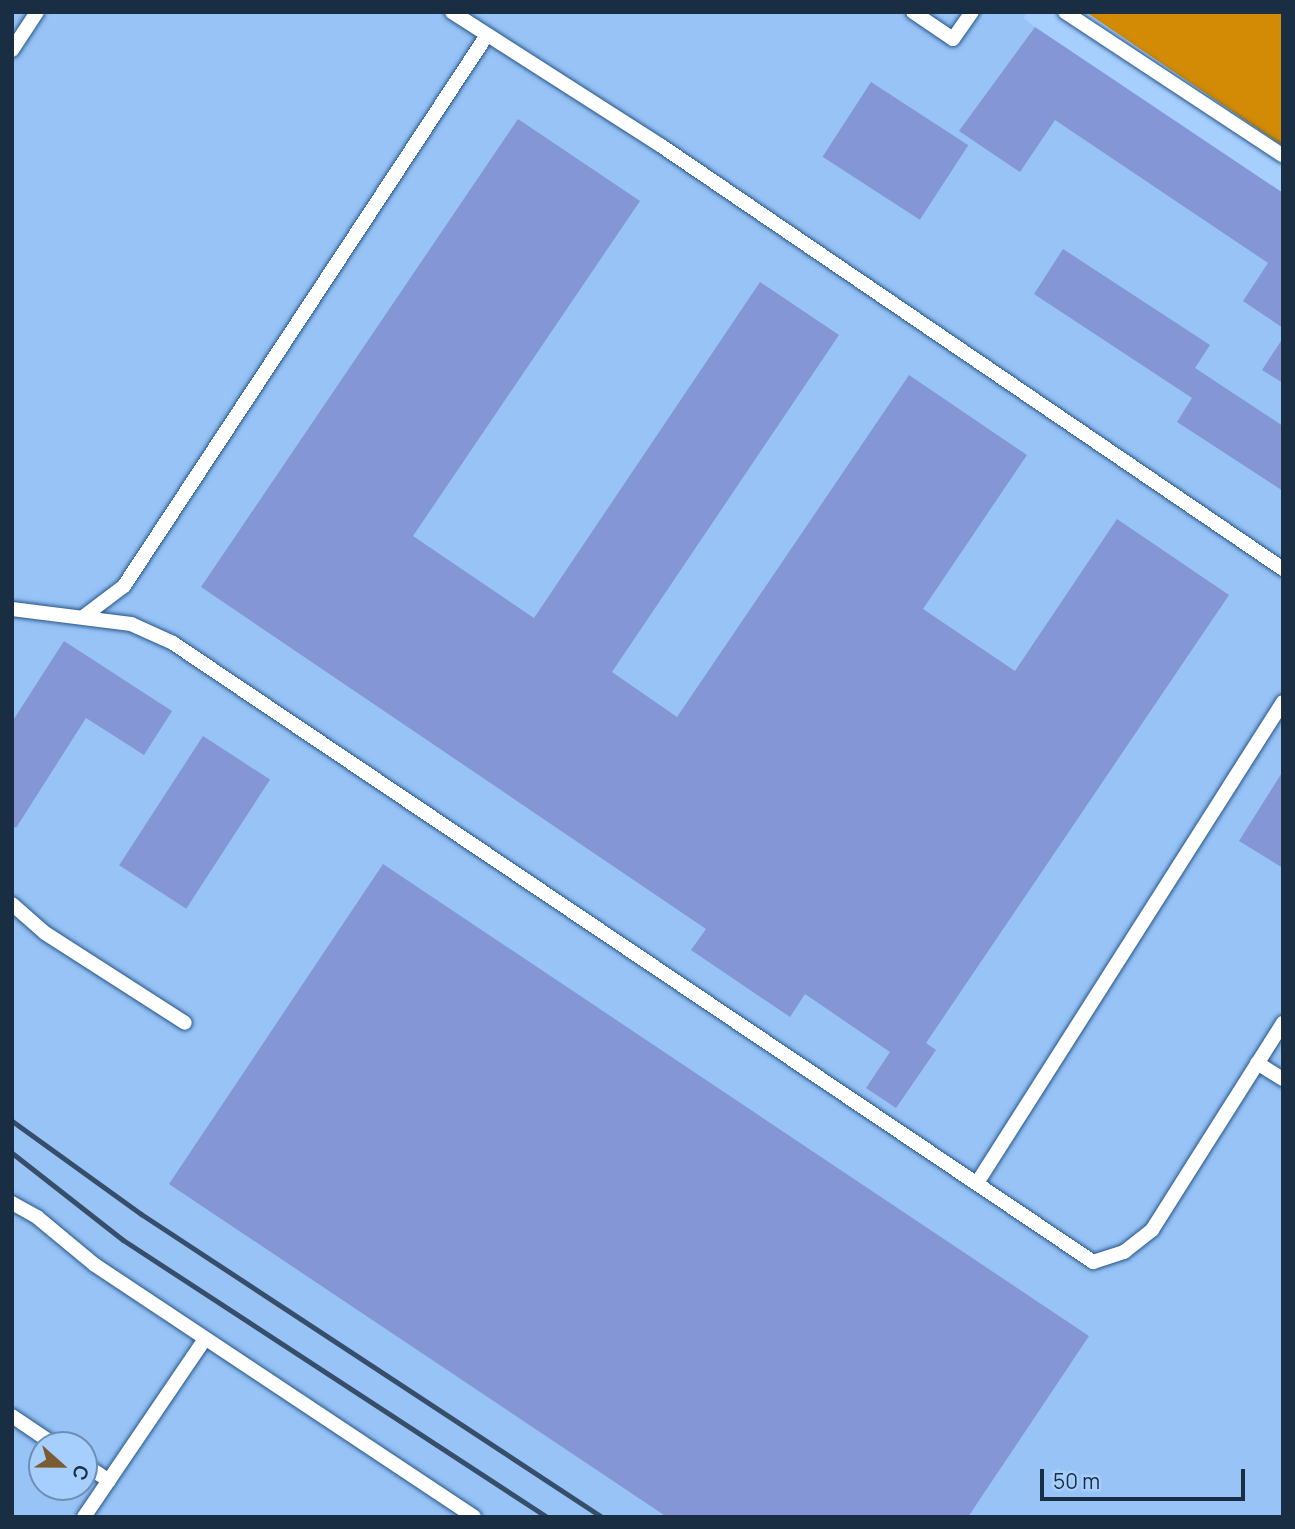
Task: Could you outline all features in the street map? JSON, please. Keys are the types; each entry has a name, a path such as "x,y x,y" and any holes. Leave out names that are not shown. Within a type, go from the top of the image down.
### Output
{"lane":[{"path":"12,50 37,12"},
{"path":"452,12 660,145 1283,569"},
{"path":"913,12 953,39 972,12"},
{"path":"1065,12 1283,156"},
{"path":"83,617 124,586 486,34"},
{"path":"12,609 131,624 173,643 1093,1262 1124,1252 1152,1230 1283,1023"},
{"path":"977,1183 1283,702"},
{"path":"12,904 45,933 185,1023"},
{"path":"1257,1063 1283,1079"},
{"path":"12,1203 37,1217 95,1265 474,1517"},
{"path":"85,1517 205,1339"},
{"path":"12,1416 34,1431"},
{"path":"98,1474 109,1481"}],"shaded area":[{"path":"12,12 1027,12 1024,18 1035,27 1283,193 1283,1517 12,1517"},
{"path":"1086,12 1283,12 1283,146"}],"building":[{"path":"1035,27 1283,193 1283,328 1243,301 1268,263 1055,120 1020,172 959,131"},
{"path":"871,82 968,145 920,220 823,157"},
{"path":"518,119 640,201 413,536 534,618 760,282 839,335 612,672 677,717 909,375 1027,455 923,609 1015,671 1117,519 1229,595 926,1043 936,1050 896,1108 866,1088 890,1052 805,994 790,1017 691,950 706,929 201,587"},
{"path":"1063,249 1210,345 1195,368 1283,426 1283,491 1177,422 1192,398 1034,294"},
{"path":"1283,338 1283,383 1262,370"},
{"path":"64,641 172,711 144,755 86,718 16,828 12,825 12,722"},
{"path":"203,736 270,780 186,909 119,865"},
{"path":"1283,771 1283,868 1239,841"},
{"path":"383,864 1089,1336 968,1517 667,1517 169,1184"}],"railway":[{"path":"12,1121 141,1214 602,1517"},
{"path":"12,1153 123,1240 547,1517"}]}
